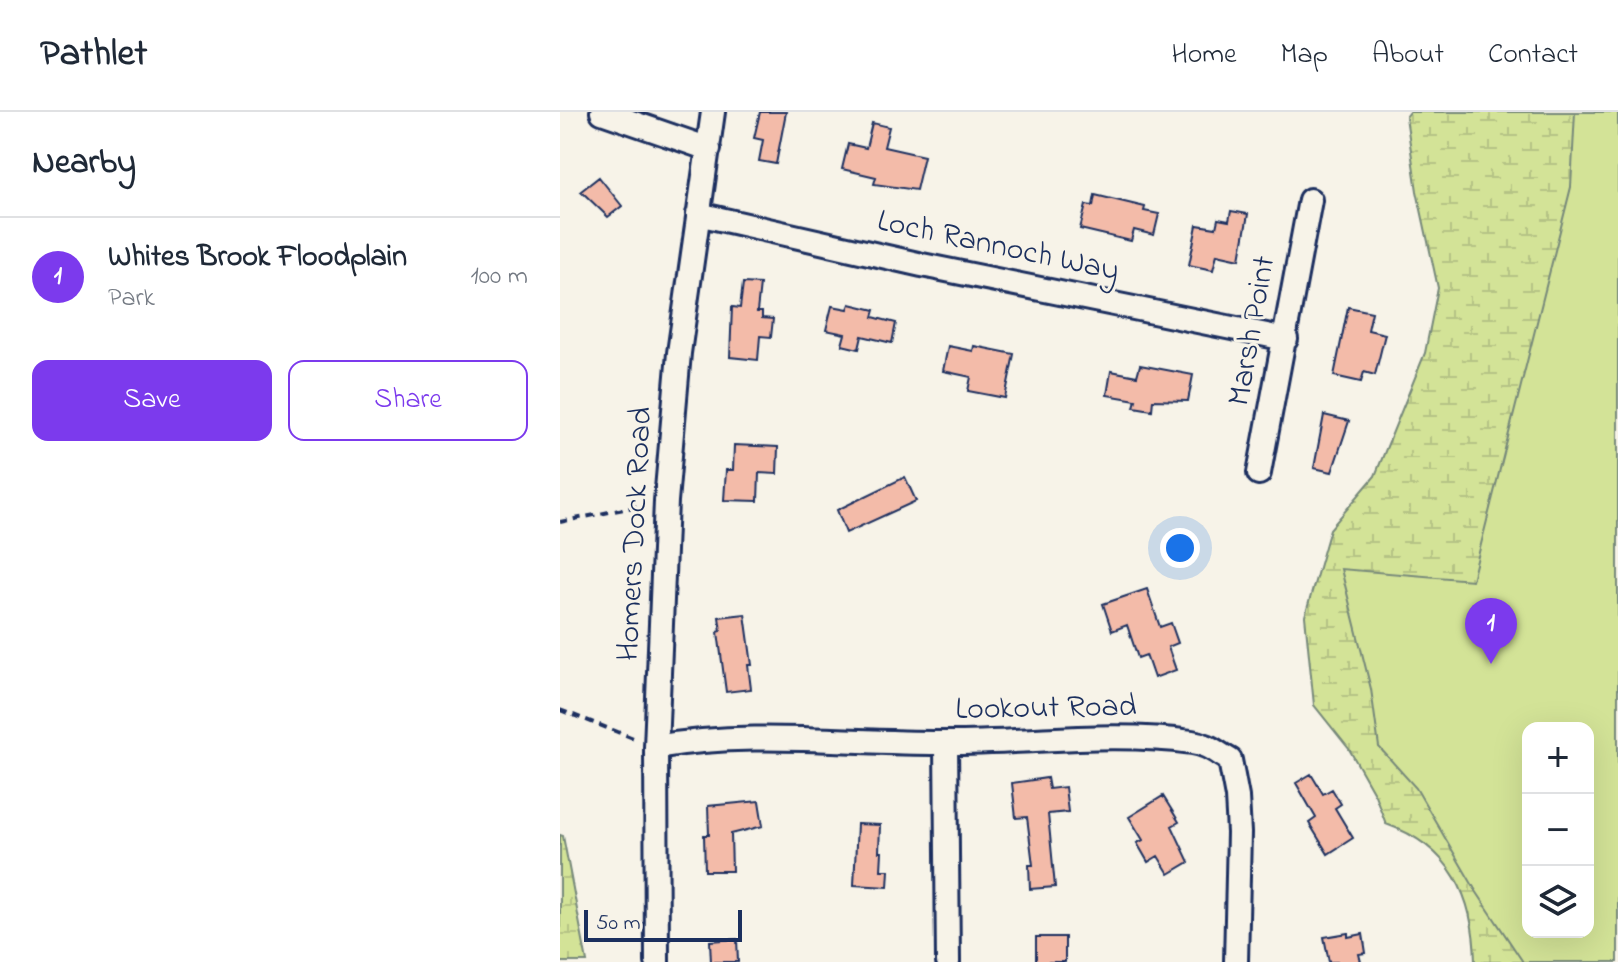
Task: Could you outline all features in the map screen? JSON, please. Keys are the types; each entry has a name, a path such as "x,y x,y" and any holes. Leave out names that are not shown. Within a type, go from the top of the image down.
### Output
{"street":[{"path":"602,112 709,149"},
{"name":"Homers Dock Road","path":"657,962 656,747 666,501 698,214 713,112"},
{"name":"Marsh Point","path":"1259,473 1310,200"},
{"name":"Loch Rannoch Way","path":"698,214 937,268 1286,339"},
{"name":"Lookout Road","path":"656,747 687,741 769,738 946,743 1173,740 1211,747 1230,760 1237,797 1236,962"},
{"path":"946,743 948,962"}],"path":[{"path":"560,522 666,501"},
{"path":"560,710 656,747"}],"green space":[{"path":"1410,112 1618,112 1618,962 1475,962 1470,916 1464,895 1454,877 1427,846 1386,824 1375,795 1349,749 1314,705 1305,616 1330,529 1375,476 1425,353 1438,288 1417,191 1406,117"},
{"path":"1575,112 1618,112 1618,962 1523,962 1476,891 1416,788 1379,747 1371,689 1341,569 1472,580 1571,187"},
{"path":"560,835 563,836 587,962 560,962"}],"building":[{"path":"760,112 786,112 776,164 759,161 763,140 754,138"},
{"path":"872,123 889,127 884,147 924,156 916,190 874,184 876,177 842,169 848,144 866,148"},
{"path":"599,177 622,206 608,217 581,191"},
{"path":"1095,195 1145,207 1144,211 1159,214 1154,235 1134,230 1131,241 1080,229 1086,205 1093,206"},
{"path":"1231,211 1248,214 1240,259 1217,254 1213,270 1189,265 1197,225 1216,228 1218,219 1229,221"},
{"path":"743,283 760,284 757,312 762,312 762,318 773,319 771,337 760,336 758,360 730,357 732,307 740,308"},
{"path":"850,304 875,310 873,317 896,323 892,343 862,336 859,349 842,345 845,334 826,330 832,306 848,309"},
{"path":"1348,307 1372,312 1368,330 1385,334 1375,375 1364,372 1361,382 1334,376"},
{"path":"948,346 973,351 974,346 1014,354 1005,398 968,391 971,377 943,371"},
{"path":"1140,365 1193,375 1188,401 1153,400 1152,410 1134,407 1136,400 1107,395 1111,371 1137,376"},
{"path":"1324,415 1349,421 1332,472 1314,468"},
{"path":"734,445 778,447 777,474 759,473 758,501 724,500 726,470 733,470"},
{"path":"905,477 916,501 846,533 837,510"},
{"path":"1147,589 1160,627 1171,623 1178,643 1168,647 1176,670 1154,678 1146,655 1138,658 1127,625 1112,631 1103,604"},
{"path":"745,614 752,665 748,665 751,689 726,692 719,617"},
{"path":"1311,774 1323,794 1332,789 1341,804 1335,808 1353,838 1328,854 1309,823 1316,818 1296,783"},
{"path":"1047,778 1049,789 1065,787 1068,812 1048,814 1055,887 1030,889 1029,865 1033,865 1027,817 1016,818 1012,783"},
{"path":"1163,796 1179,822 1172,826 1189,862 1169,874 1158,856 1148,862 1137,843 1143,840 1129,817"},
{"path":"759,801 763,826 731,834 732,871 705,871 704,835 709,835 708,806"},
{"path":"857,824 880,825 881,870 889,870 888,887 854,885"},
{"path":"1348,933 1348,937 1363,934 1366,953 1359,954 1361,962 1329,962 1324,937"},
{"path":"1036,937 1065,937 1065,962 1036,962"},
{"path":"737,939 738,962 711,962 710,941"}],"place":[{"name":"Whites Brook Floodplain","path":"1491,664"}]}
